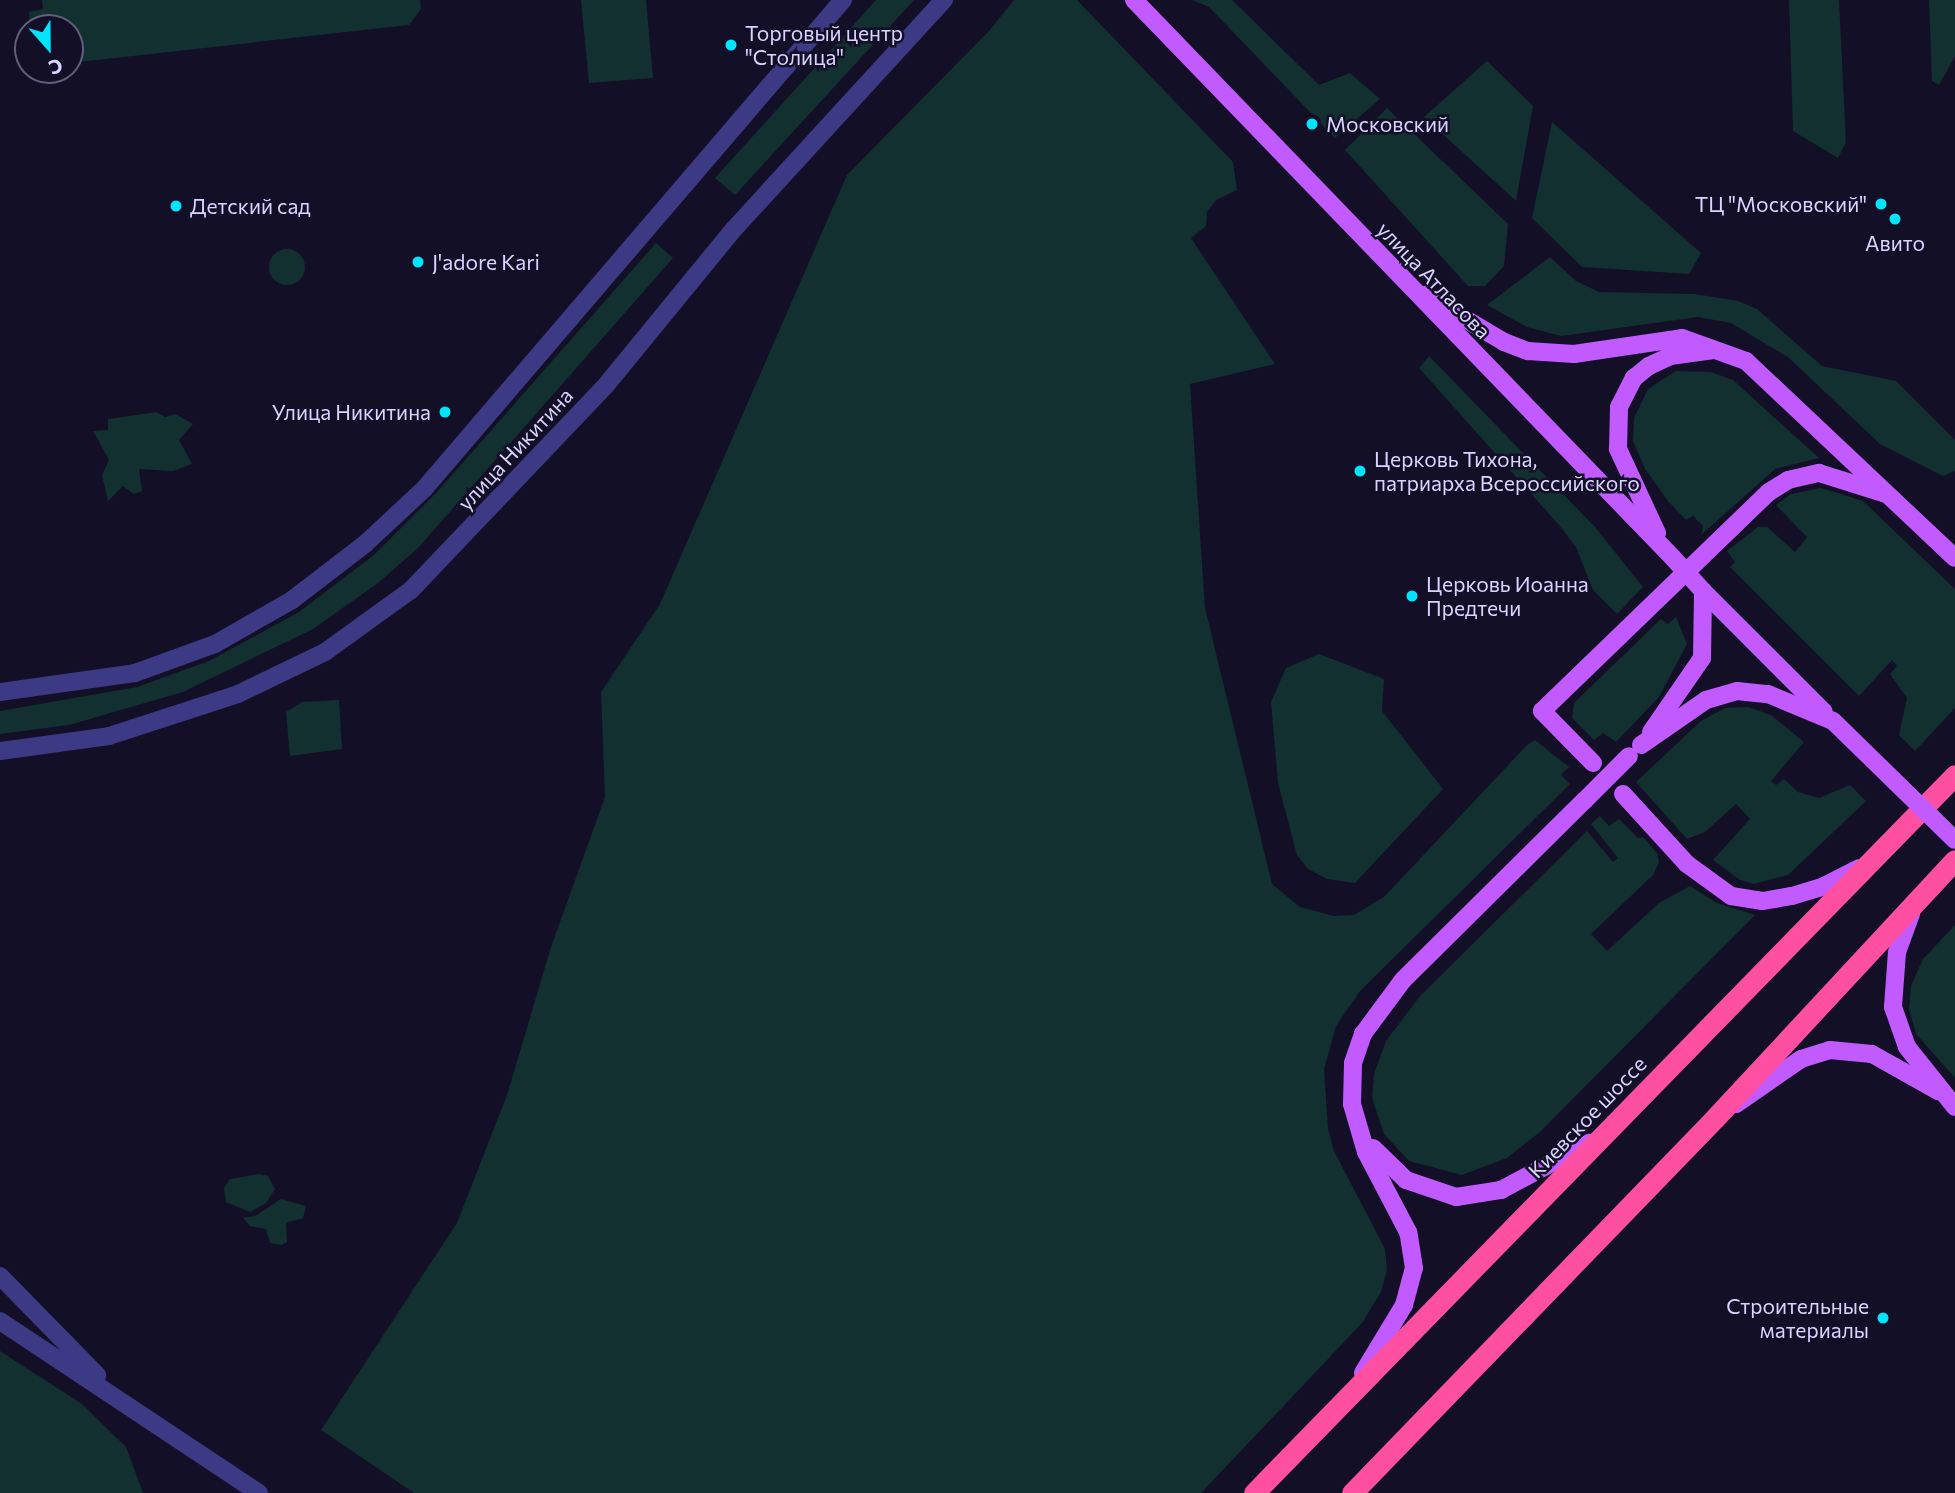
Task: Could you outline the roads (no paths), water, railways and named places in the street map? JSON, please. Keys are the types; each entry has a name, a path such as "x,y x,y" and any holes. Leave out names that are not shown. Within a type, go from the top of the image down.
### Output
{"highway":[{"name":"Киевское шоссе","path":"1254,1493 1955,775"},
{"path":"1352,1493 1716,1118 1955,860"}],"main road":[{"name":"улица Атласова","path":"1135,0 1703,591 1955,840"},
{"path":"1404,282 1504,342 1528,351 1574,354 1682,338 1720,349 1746,361 1775,383 1955,558"},
{"path":"1669,554 1618,449 1619,407 1634,378 1649,366 1670,356 1720,349"},
{"path":"1593,763 1542,710 1769,492 1788,480 1819,473 1890,495"},
{"path":"1635,751 1703,657 1703,591"},
{"path":"1350,1393 1393,1327 1414,1268 1408,1232 1366,1152 1353,1104 1353,1063 1363,1034 1387,998 1635,751 1706,700 1737,691 1768,694 1833,722"},
{"path":"1623,794 1697,872 1719,890 1747,900 1777,899 1825,886 1854,872 1884,848"},
{"path":"1924,893 1900,938 1893,1007 1908,1047 1938,1091 1955,1107"},
{"path":"1716,1118 1801,1059 1830,1050 1872,1054 1938,1091"},
{"path":"1353,1104 1384,1163 1406,1180 1455,1197 1479,1195 1526,1179 1606,1132"}],"street":[{"name":"улица Никитина","path":"0,692 135,673 215,644 292,600 365,544 424,489 843,0"},
{"name":"улица Никитина","path":"0,751 120,733 238,694 325,652 411,590 607,384 733,229 944,0"},
{"path":"0,1276 120,1398"},
{"path":"0,1321 120,1398 259,1493"}],"place":[{"name":"Торговый центр \"Столица\"","path":"731,45"},
{"name":"Московский","path":"1312,124"},
{"name":"ТЦ \"Московский\"","path":"1881,204"},
{"name":"Детский сад","path":"176,206"},
{"name":"Авито","path":"1895,219"},
{"name":"J'adore Kari","path":"418,262"},
{"name":"Улица Никитина","path":"445,412"},
{"name":"Церковь Тихона, патриарха Всероссийского","path":"1360,471"},
{"name":"Церковь Иоанна Предтечи","path":"1412,596"},
{"name":"Строительные материалы","path":"1883,1318"}]}
